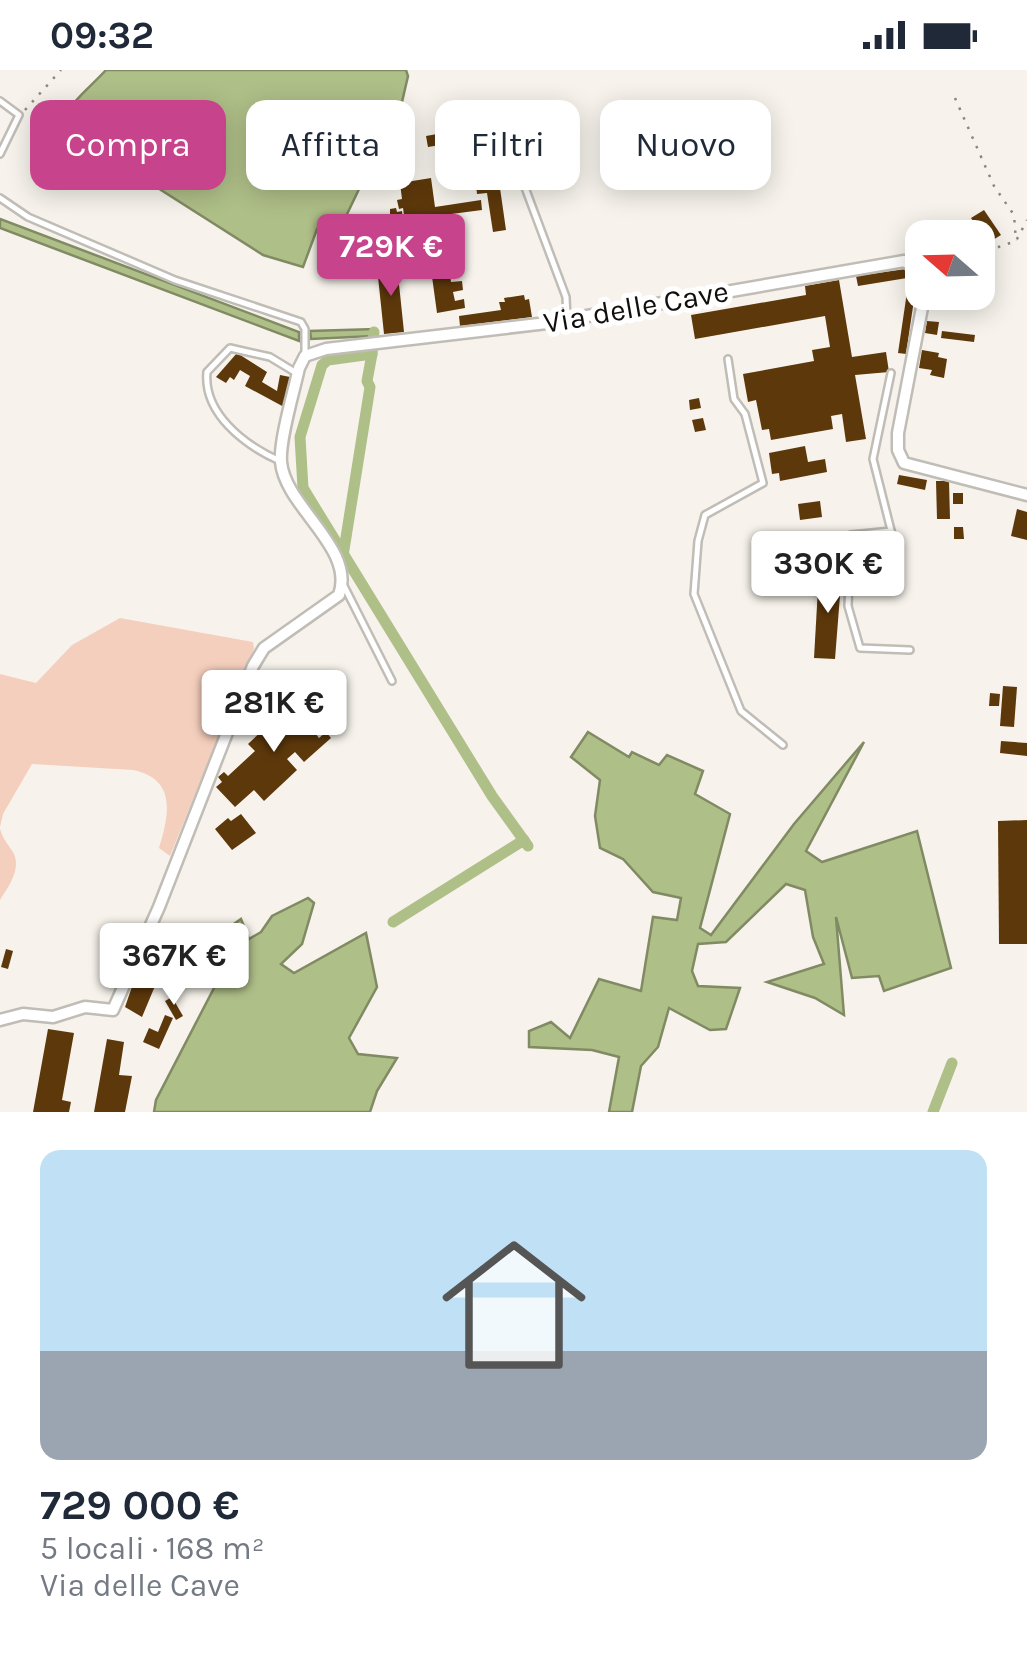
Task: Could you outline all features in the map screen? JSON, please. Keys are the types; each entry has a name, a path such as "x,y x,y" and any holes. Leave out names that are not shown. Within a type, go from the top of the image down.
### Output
{"street":[{"name":"Via delle Cave","path":"305,356 326,348 567,319 905,262"},
{"path":"921,310 898,432 898,450 904,463 1027,494"},
{"path":"0,1020 23,1014 54,1017 84,1007 113,1010 159,908 253,666 264,648 339,595 343,584 340,567 288,485 280,461 305,356"}],"lane":[{"path":"0,101 20,116 0,154"},
{"path":"526,190 566,298 567,319"},
{"path":"0,198 28,217 175,280 301,322 305,329 305,356"},
{"path":"280,461 265,454 216,414 205,392 207,372 230,348 270,357 298,374"},
{"path":"728,359 734,399 746,414 763,483 705,515 698,540 694,594 740,711 783,745"},
{"path":"891,373 873,459 899,562"},
{"path":"891,531 850,535 848,606 860,648 910,650"},
{"path":"343,584 392,681"}],"path":[{"path":"20,116 61,70"},
{"path":"954,98 994,186 1014,215 1016,241"},
{"path":"995,248 1016,241 1027,220"}],"shaded area":[{"path":"106,70 406,70 408,76 402,100 246,100 246,190 359,190 337,235 317,229 303,267 263,255 161,190 226,190 226,100 77,100"},
{"path":"0,219 299,332 299,341 0,228"},
{"path":"376,329 374,336 311,339 310,331"},
{"path":"120,618 253,642 254,649 170,856 159,848 167,811 163,790 157,781 133,770 32,764 3,814 0,827 0,674 36,683 72,645"},
{"path":"588,732 629,757 632,752 659,765 667,755 703,771 695,794 730,814 700,928 711,935 794,824 864,742 806,851 822,862 917,831 951,968 884,991 879,976 852,978 836,917 844,1015 815,998 767,982 824,964 813,937 805,890 786,884 726,942 698,944 692,971 698,986 740,988 726,1029 710,1030 669,1008 658,1047 641,1066 632,1112 609,1112 619,1057 592,1050 529,1047 529,1031 551,1022 570,1038 599,979 641,991 653,917 677,920 681,898 653,892 623,859 600,848 595,816 600,780 571,757"},
{"path":"0,829 16,864 0,900"},
{"path":"308,898 314,903 302,944 281,964 294,973 366,933 377,987 349,1038 358,1054 397,1058 377,1091 370,1112 154,1112 156,1100 214,988 214,968 204,945 241,919 249,939 261,932 272,916"}],"building":[{"path":"435,134 435,146 428,147 426,136"},
{"path":"431,178 435,207 481,200 482,210 436,216 443,261 460,262 460,271 450,273 451,282 462,281 463,290 453,292 455,301 464,299 465,308 437,313 430,262 411,265 408,240 400,241 398,231 406,229 403,208 399,209 397,200 402,199 401,190 415,190 415,181"},
{"path":"477,190 500,190 506,230 493,232 487,193 477,194"},
{"path":"396,208 397,212 402,211 403,220 390,222 390,209"},
{"path":"984,210 991,220 972,220"},
{"path":"397,265 404,332 384,334 377,267"},
{"path":"905,269 905,278 858,286 856,276"},
{"path":"839,280 852,357 886,352 889,372 855,375 866,439 846,442 842,414 831,416 833,429 771,440 769,429 762,430 756,400 748,402 743,374 814,361 812,350 830,347 825,316 695,339 691,315 806,295 805,286"},
{"path":"524,295 525,300 529,299 532,317 460,326 459,316 501,310 499,302 505,302 504,298"},
{"path":"905,306 905,310 912,310 906,354 898,353"},
{"path":"927,321 939,322 937,335 925,333"},
{"path":"942,331 975,335 974,342 941,338"},
{"path":"922,350 947,359 944,378 919,368"},
{"path":"237,353 267,372 262,382 277,391 280,375 290,377 284,407 245,386 250,376 240,370 234,380 230,377 226,383 216,377"},
{"path":"699,398 701,408 690,410 689,400"},
{"path":"703,418 706,430 695,432 692,420"},
{"path":"805,446 808,462 825,459 827,472 780,481 779,473 772,474 769,453"},
{"path":"899,475 927,480 925,490 897,484"},
{"path":"936,481 949,481 950,519 937,519"},
{"path":"953,493 963,493 963,504 953,504"},
{"path":"820,501 822,517 800,520 798,504"},
{"path":"1017,509 1027,512 1027,540 1011,536"},
{"path":"954,527 963,527 964,539 954,539"},
{"path":"833,568 842,570 835,659 814,658 818,588"},
{"path":"1003,686 1017,687 1014,727 1000,726"},
{"path":"990,693 1000,694 999,706 989,706"},
{"path":"297,698 323,726 315,733 319,738 326,732 331,738 304,762 295,752 287,759 297,770 264,801 254,790 235,807 216,787 222,782 218,777 224,772 228,776 255,751 248,744"},
{"path":"1001,741 1027,743 1027,756 1000,753"},
{"path":"241,814 256,833 232,850 215,829 228,818 231,821"},
{"path":"1027,820 1027,944 999,944 998,821"},
{"path":"6,949 13,951 8,969 1,967"},
{"path":"135,978 155,986 142,1017 125,1007"},
{"path":"172,997 183,1016 176,1020 165,1001"},
{"path":"165,1015 173,1018 159,1049 143,1042 149,1028 158,1032"},
{"path":"48,1029 74,1033 62,1100 71,1102 69,1112 33,1112"},
{"path":"107,1039 124,1042 119,1075 132,1076 125,1112 94,1112"}],"waterway":[{"path":"374,332 372,354 328,360 322,365 300,437 303,488 492,796 528,846"},
{"path":"343,556 372,354"},
{"path":"393,922 524,840"},
{"path":"933,1112 952,1063"}]}
